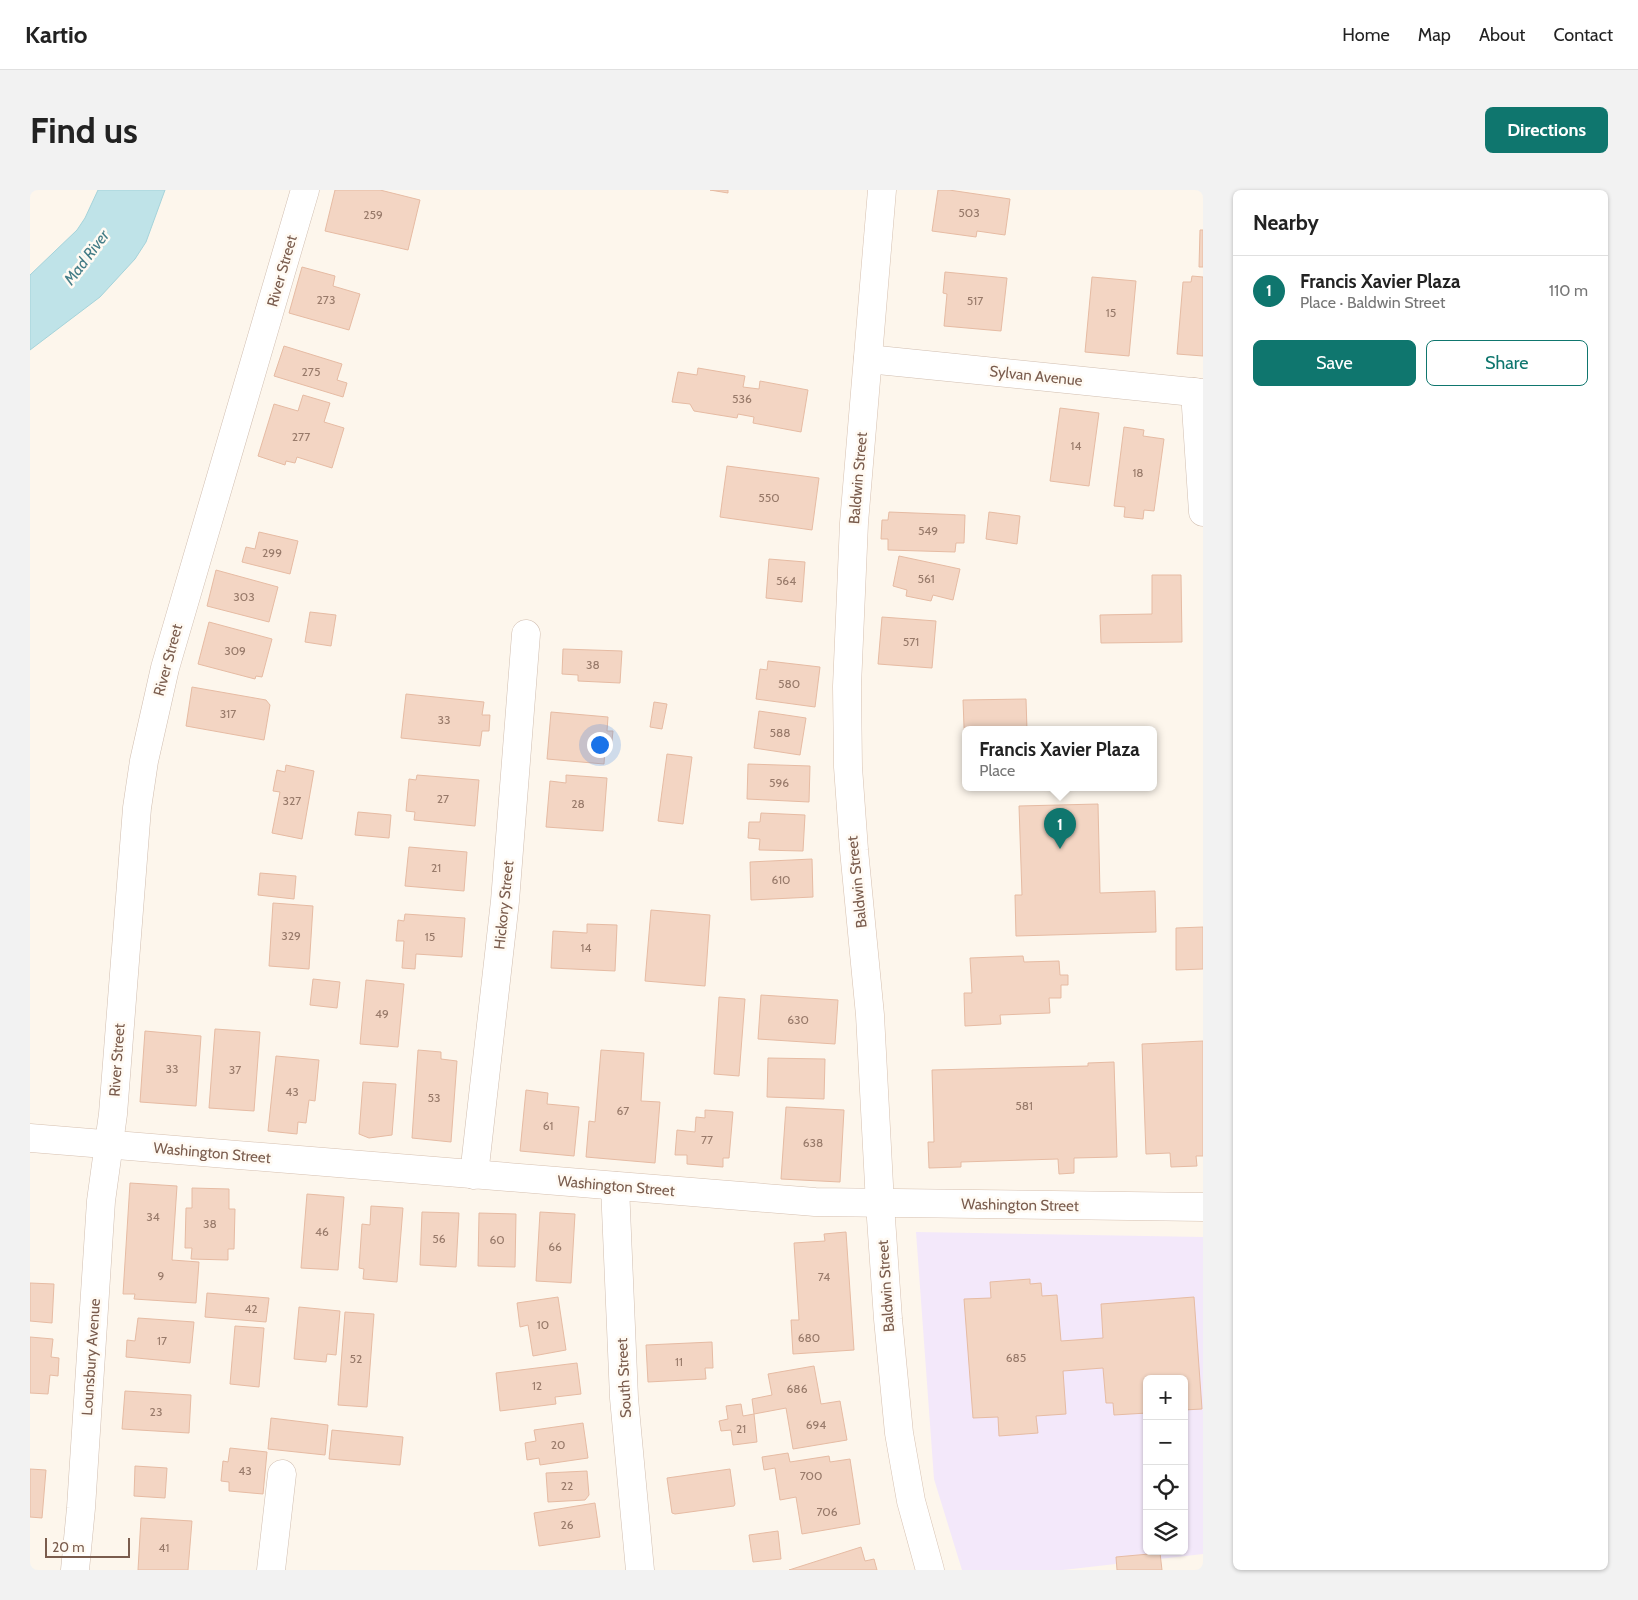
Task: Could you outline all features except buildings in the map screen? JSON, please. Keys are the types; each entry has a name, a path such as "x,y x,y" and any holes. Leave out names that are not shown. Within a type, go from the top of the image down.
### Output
{"street":[{"name":"River Street","path":"109,1144 137,808 153,718 178,623 278,288 305,190"},
{"name":"Baldwin Street","path":"882,190 854,523 847,729 851,817 870,1015 888,1319 899,1433 911,1501 930,1570"},
{"name":"Sylvan Avenue","path":"868,359 1199,393"},
{"path":"1199,393 1203,512"},
{"name":"Hickory Street","path":"474,1175 505,901 526,634"},
{"name":"Washington Street","path":"30,1138 815,1202 1203,1207"},
{"name":"Lounsbury Avenue","path":"75,1570 81,1508 101,1202 109,1144"},
{"name":"South Street","path":"615,1186 624,1398 640,1570"},
{"path":"271,1570 282,1474"}],"shaded area":[{"path":"916,1232 1203,1237 1203,1554 1063,1570 962,1570 934,1479"}],"water":[{"name":"Mad River","path":"98,190 165,190 146,242 135,259 100,297 30,350 30,275 77,230 85,218"}],"place":[{"name":"Francis Xavier Plaza","path":"1060,849"}]}
